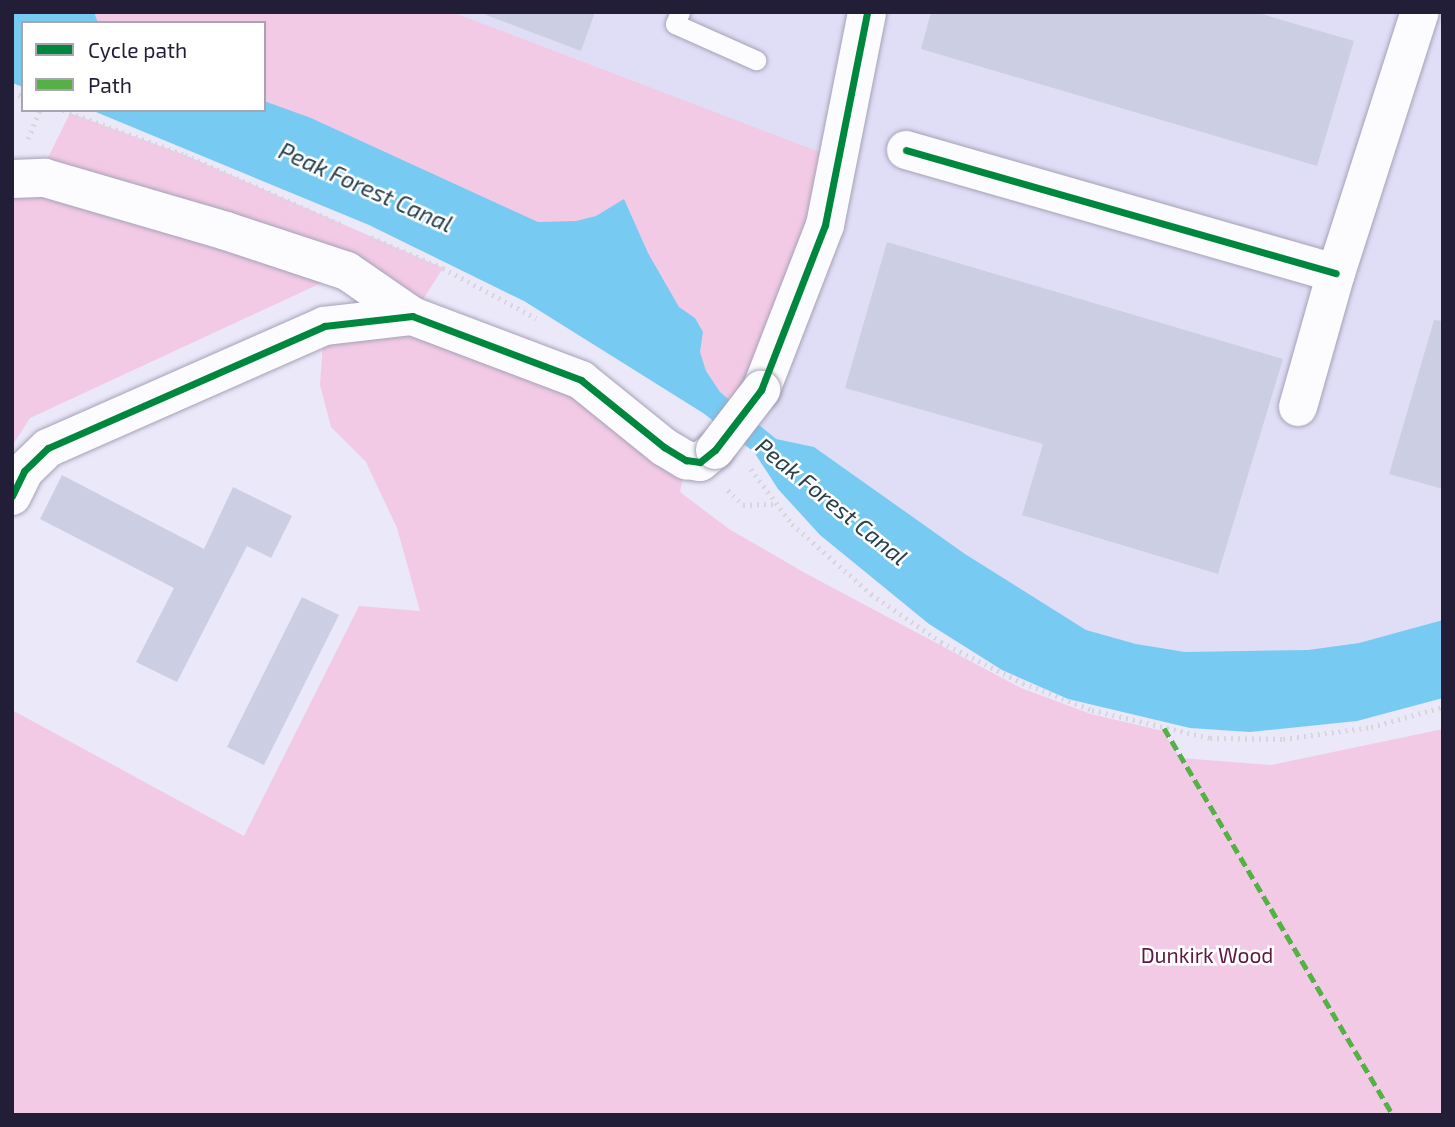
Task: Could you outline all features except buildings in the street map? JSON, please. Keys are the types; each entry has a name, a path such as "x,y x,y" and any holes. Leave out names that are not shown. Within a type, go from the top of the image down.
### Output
{"street":[{"path":"12,179 45,178 226,231 347,271 412,316 581,380 664,447 685,460 721,459 761,390 825,225 867,12"},
{"path":"1298,407 1336,273 1420,12"},
{"path":"906,149 1336,273"},
{"path":"12,496 24,471 48,448 324,326 412,316"}],"lane":[{"path":"680,12 676,24 756,60"}],"path":[{"path":"721,459 743,505 778,504"},
{"path":"721,459 778,504 792,524 871,594 941,642 1023,683 1092,710 1210,738 1283,739 1371,726 1443,707"}],"shaded area":[{"path":"12,12 1443,12 1443,656 1198,690 839,504 266,111 266,21 21,21"}],"green space":[{"path":"12,12 452,12 838,159 735,424 266,111 266,21 21,21"},
{"name":"Dunkirk Wood","path":"70,113 185,155 443,268 413,315 581,380 686,460 680,492 729,529 805,573 1021,688 1091,714 1163,731 1180,758 1271,765 1443,729 1443,1115 12,1115 12,710 244,836 359,606 420,611 397,528 366,462 331,427 320,385 324,326 411,316 347,271 30,418 12,446 12,191 43,168"}],"water":[{"path":"12,12 94,12 97,21 21,21 21,86 12,83"},
{"name":"Peak Forest Canal","path":"266,102 311,118 538,222 576,221 596,216 624,199 648,253 679,307 695,318 703,332 700,352 706,371 720,392 776,439 814,447 965,554 1086,630 1136,644 1185,652 1308,650 1359,643 1443,620 1443,698 1357,721 1250,732 1190,728 1068,699 1002,670 929,624 820,535 778,489 754,452 703,413 524,301 369,225 96,112 266,112"}],"marked path":[{"path":"1164,728 1393,1115"}],"cycle path":[{"path":"12,496 24,471 48,448 324,326 412,316 581,380 664,447 686,460 700,462 715,450 761,390 825,225 867,12"},
{"path":"906,150 1336,273"}]}
